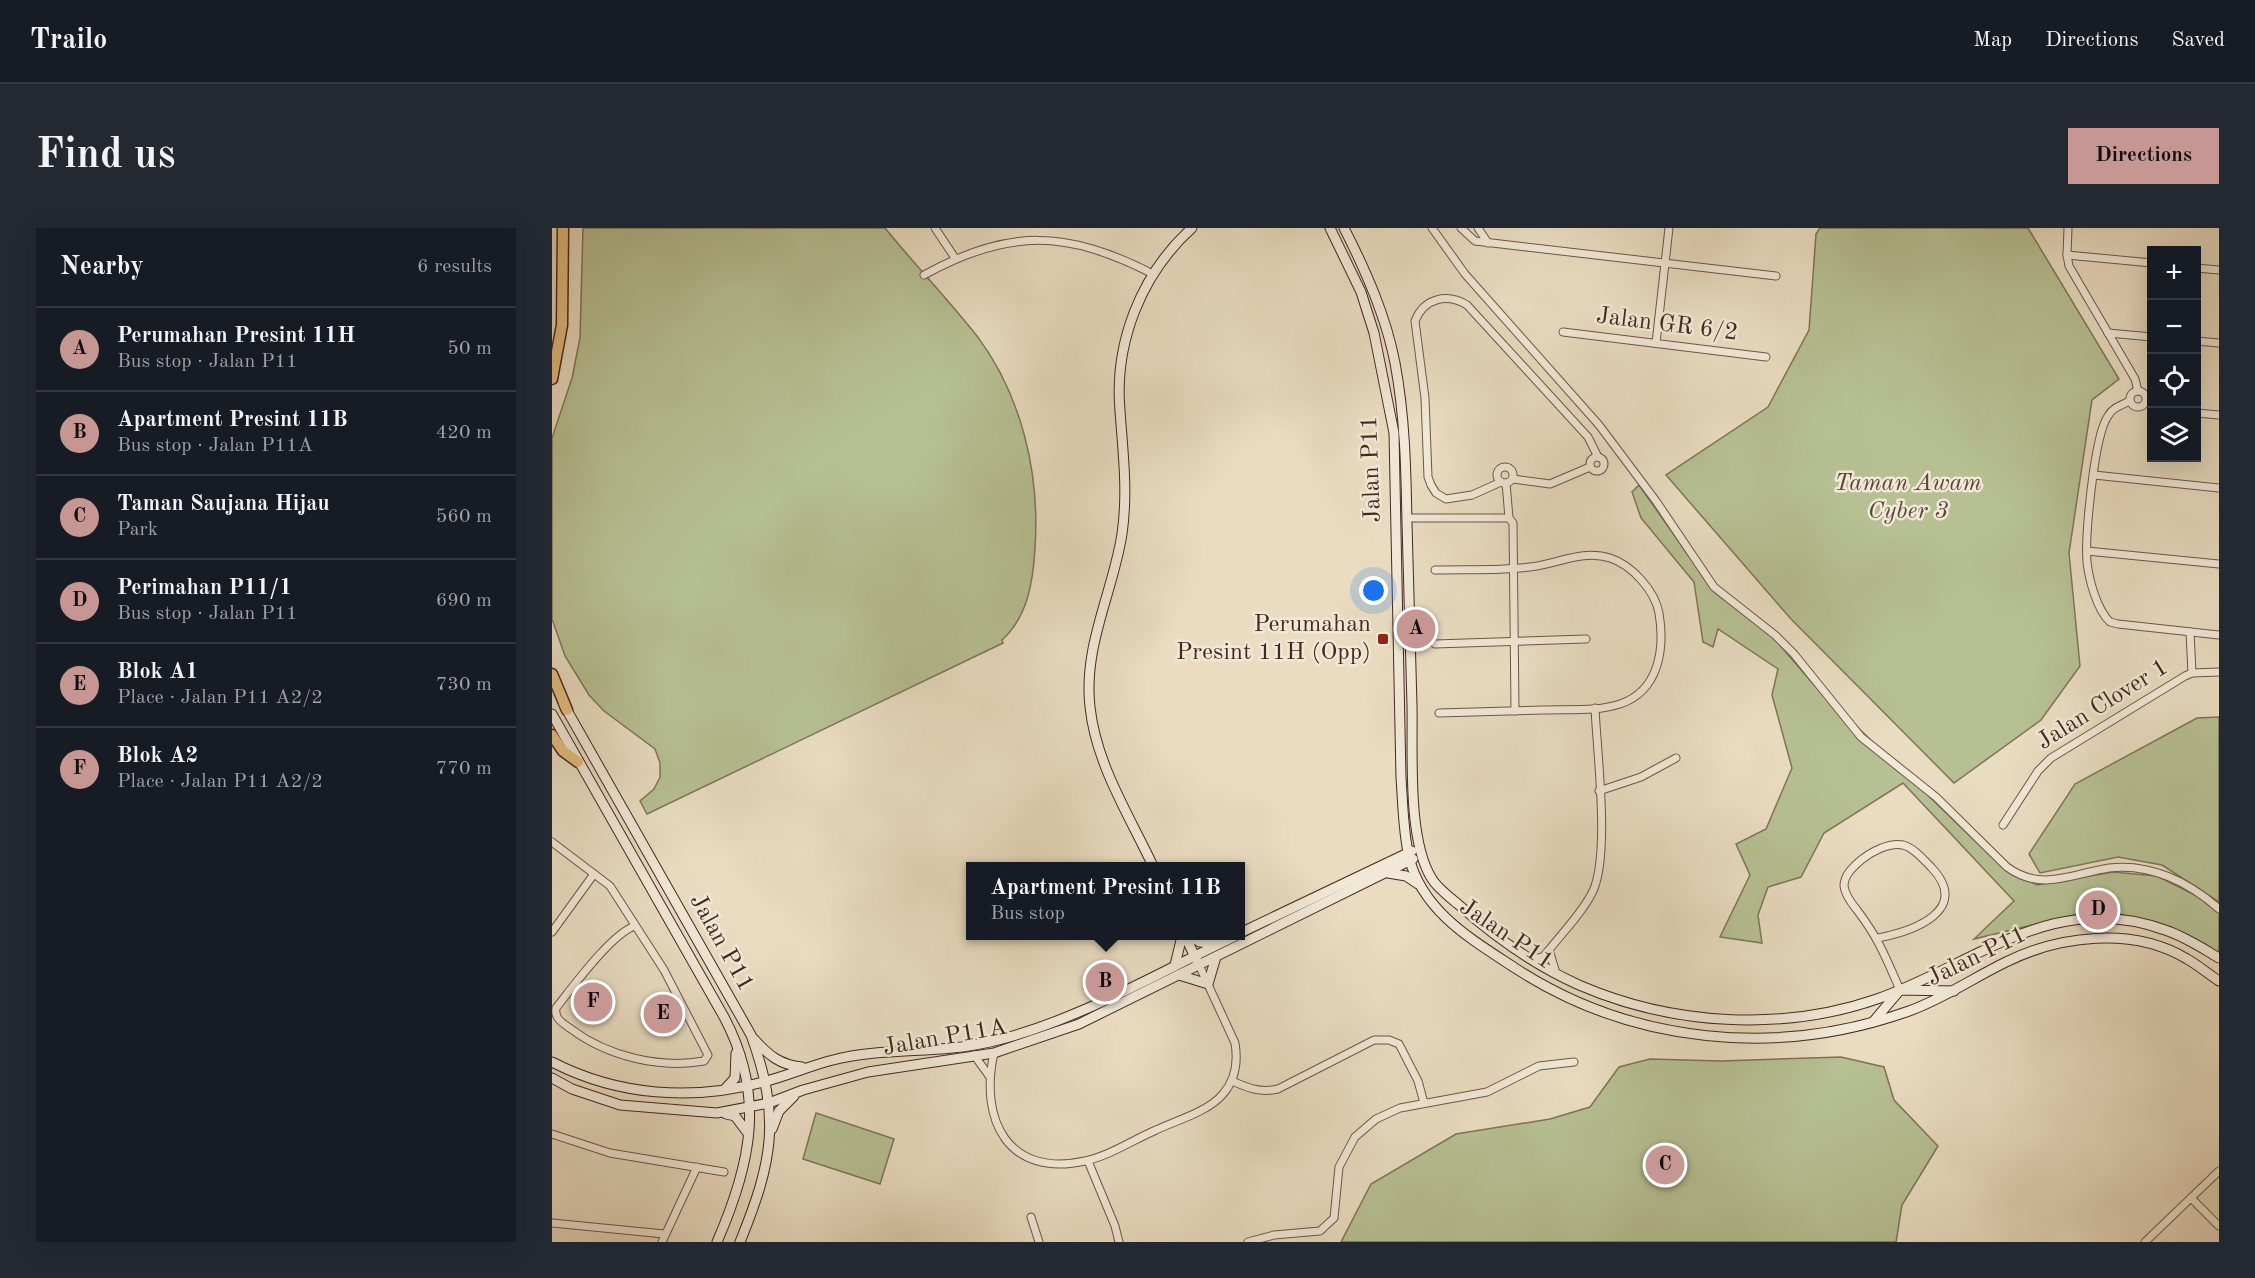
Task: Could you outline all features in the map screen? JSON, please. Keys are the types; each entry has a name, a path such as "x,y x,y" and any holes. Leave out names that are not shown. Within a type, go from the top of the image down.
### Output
{"main road":[{"path":"552,379 562,324 563,228"},
{"path":"1150,862 1101,757 1090,707 1089,686 1095,639 1116,564 1125,504 1119,387 1123,349 1130,324 1153,274 1192,228"},
{"name":"Jalan P11","path":"1330,228 1361,292 1382,364 1394,433 1393,500 1401,778 1409,856 1425,897 1446,920 1487,950 1548,988 1601,1014 1690,1034 1750,1038 1816,1035 1873,1022 1908,1012 2026,953 2050,944 2079,939 2142,942 2185,957 2219,981"},
{"name":"Jalan P11","path":"1344,228 1374,292 1395,362 1405,433 1414,778 1420,852 1431,878 1439,888 1496,938 1557,974 1609,995 1666,1012 1714,1018 1766,1020 1828,1012 1900,990 2022,932 2081,918 2114,919 2168,930 2219,958"},
{"path":"1393,500 1407,518 1394,536"},
{"path":"552,674 567,710"},
{"name":"Jalan P11","path":"552,684 751,1035 766,1081 770,1134 764,1179 740,1242"},
{"name":"Jalan P11","path":"552,714 735,1039 745,1068 749,1107 746,1160 737,1196 717,1242"},
{"path":"552,735 569,757 578,762"},
{"name":"Jalan P11A","path":"1245,931 1420,852"},
{"name":"Jalan P11A","path":"552,1078 572,1089 620,1105 717,1113 769,1103 803,1090 868,1072 994,1053 1079,1024 1387,873 1409,856"},
{"path":"1387,873 1406,876 1418,884"},
{"path":"1175,965 1184,940"},
{"path":"1187,940 1199,966"},
{"path":"1195,940 1217,944"},
{"name":"Jalan P11A","path":"552,1062 579,1076 624,1088 686,1095 720,1092 766,1081 808,1067 857,1056 989,1042 1075,1013 1226,940"},
{"path":"1179,975 1208,984 1216,957"},
{"path":"1873,1022 1900,990 1954,991"},
{"path":"751,1035 774,1059 788,1065 808,1067"},
{"path":"720,1092 735,1078 735,1039"},
{"path":"770,1134 779,1111 787,1101 803,1090"},
{"path":"717,1113 735,1116 747,1132"}],"street":[{"path":"935,228 955,258"},
{"path":"1432,228 1466,274 1599,425 1656,501 1714,587 1775,635 1794,654 1862,737 1936,797 2007,867 2033,881 2111,868 2158,872 2184,884 2219,909"},
{"path":"1461,228 1468,237 1488,243 1776,276"},
{"path":"1478,228 1488,243"},
{"path":"1656,344 1669,228"},
{"path":"2068,228 2067,255 2073,275 2135,379 2138,391 2146,397 2147,401"},
{"path":"924,275 955,258 999,242 1044,238 1093,248 1153,274"},
{"path":"2067,255 2147,263"},
{"path":"2201,268 2219,270"},
{"path":"1443,297 1456,298 1467,305 1588,437 1598,457 1603,460 1602,468 1598,471 1590,467 1550,484 1513,478 1472,495 1446,499 1436,493 1428,477 1425,398 1415,321 1418,313 1443,297"},
{"name":"Jalan GR 6/2","path":"1563,332 1766,357"},
{"path":"2108,333 2147,337"},
{"path":"2201,341 2219,343"},
{"path":"2130,401 2132,394 2138,391"},
{"path":"2130,401 2138,408 2147,405"},
{"path":"2130,401 2115,407 2107,417 2094,475 2087,551 2093,586 2102,610 2110,622 2219,635"},
{"path":"2201,413 2219,415"},
{"path":"1590,467 1591,459 1598,457"},
{"path":"1513,478 1513,470 1505,466 1499,469 1497,474 1504,483 1509,518 1513,523 1515,711"},
{"path":"2094,475 2219,488"},
{"path":"1407,518 1509,518"},
{"path":"2087,551 2219,564"},
{"path":"1435,570 1514,569 1579,556 1609,557 1622,563 1651,592 1657,606 1662,643 1657,668 1649,686 1622,704 1595,708 1439,713"},
{"path":"2190,632 2192,673"},
{"path":"1435,644 1586,639"},
{"name":"Jalan Clover 1","path":"2002,825 2044,764 2192,673 2219,672"},
{"path":"1529,959 1544,957 1586,902 1599,872 1602,845 1595,708"},
{"path":"1599,791 1641,777 1676,758"},
{"path":"552,842 610,886 664,970 708,1058 686,1063 612,1053 587,1041 558,1020 555,1014 556,1008 587,969 625,930 635,926"},
{"path":"1878,938 1901,934 1921,924 1945,904 1947,891 1939,876 1918,854 1904,845 1884,847 1862,859 1848,872 1844,886 1849,900 1878,938 1900,990"},
{"path":"553,929 594,874"},
{"path":"1549,950 1552,968 1557,974"},
{"path":"994,1053 990,1077 993,1119 1009,1143 1023,1155 1040,1162 1062,1165 1088,1161 1213,1104 1232,1081 1237,1056 1235,1043 1199,966"},
{"path":"1232,1081 1252,1090 1265,1092 1278,1089 1374,1040 1389,1040 1399,1044 1418,1081 1424,1103"},
{"path":"974,1055 990,1077"},
{"path":"1248,1242 1274,1234 1320,1231 1334,1218 1339,1167 1355,1137 1376,1119 1400,1108 1487,1092 1539,1066 1574,1062"},
{"path":"552,1134 610,1153 724,1172"},
{"path":"1088,1161 1115,1226 1119,1242"},
{"path":"552,1222 663,1238 697,1167"},
{"path":"2145,1242 2219,1171"},
{"path":"2191,1197 2219,1226"},
{"path":"1031,1217 1040,1242"}],"green space":[{"path":"583,228 885,228 966,322 993,359 1006,384 1025,437 1034,492 1036,520 1034,561 1028,598 1018,620 1002,640 1003,643 647,814 640,801 654,789 660,777 660,763 655,749 604,711 589,695 565,656 552,619 552,438 572,378 580,338"},
{"name":"Taman Awam Cyber 3","path":"1820,228 2028,228 2119,379 2092,400 2069,553 2080,666 2041,720 1954,783 1791,619 1666,475 1768,407 1809,330 1816,234"},
{"path":"1639,485 1714,592 1772,636 1815,686 2003,868 2037,885 2113,872 2157,876 2203,899 2219,913 2219,954 2173,928 2099,909 1974,939 2014,901 1903,783 1824,833 1801,877 1768,887 1758,915 1762,943 1720,937 1750,875 1736,844 1766,829 1792,768 1772,695 1778,669 1718,629 1713,647 1703,642 1694,582 1641,518 1632,492"},
{"path":"2219,717 2219,902 2162,865 2118,857 2040,873 2029,854 2075,784 2197,718"},
{"path":"1841,1057 1884,1067 1894,1100 1938,1146 1902,1205 1896,1242 1341,1242 1371,1184 1456,1134 1550,1119 1590,1107 1619,1067 1650,1059 1721,1061"},
{"path":"816,1113 894,1139 880,1184 803,1159"}],"place":[{"name":"Perumahan Presint 11H","path":"1416,629"},
{"name":"Perumahan Presint 11H (Opp)","path":"1383,639"},
{"name":"Perimahan P11/1","path":"2098,910"},
{"name":"Apartment Presint 11B","path":"1105,982"},
{"name":"Blok A2","path":"593,1002"},
{"name":"Blok A1","path":"663,1014"},
{"name":"Taman Saujana Hijau","path":"1665,1165"}]}
